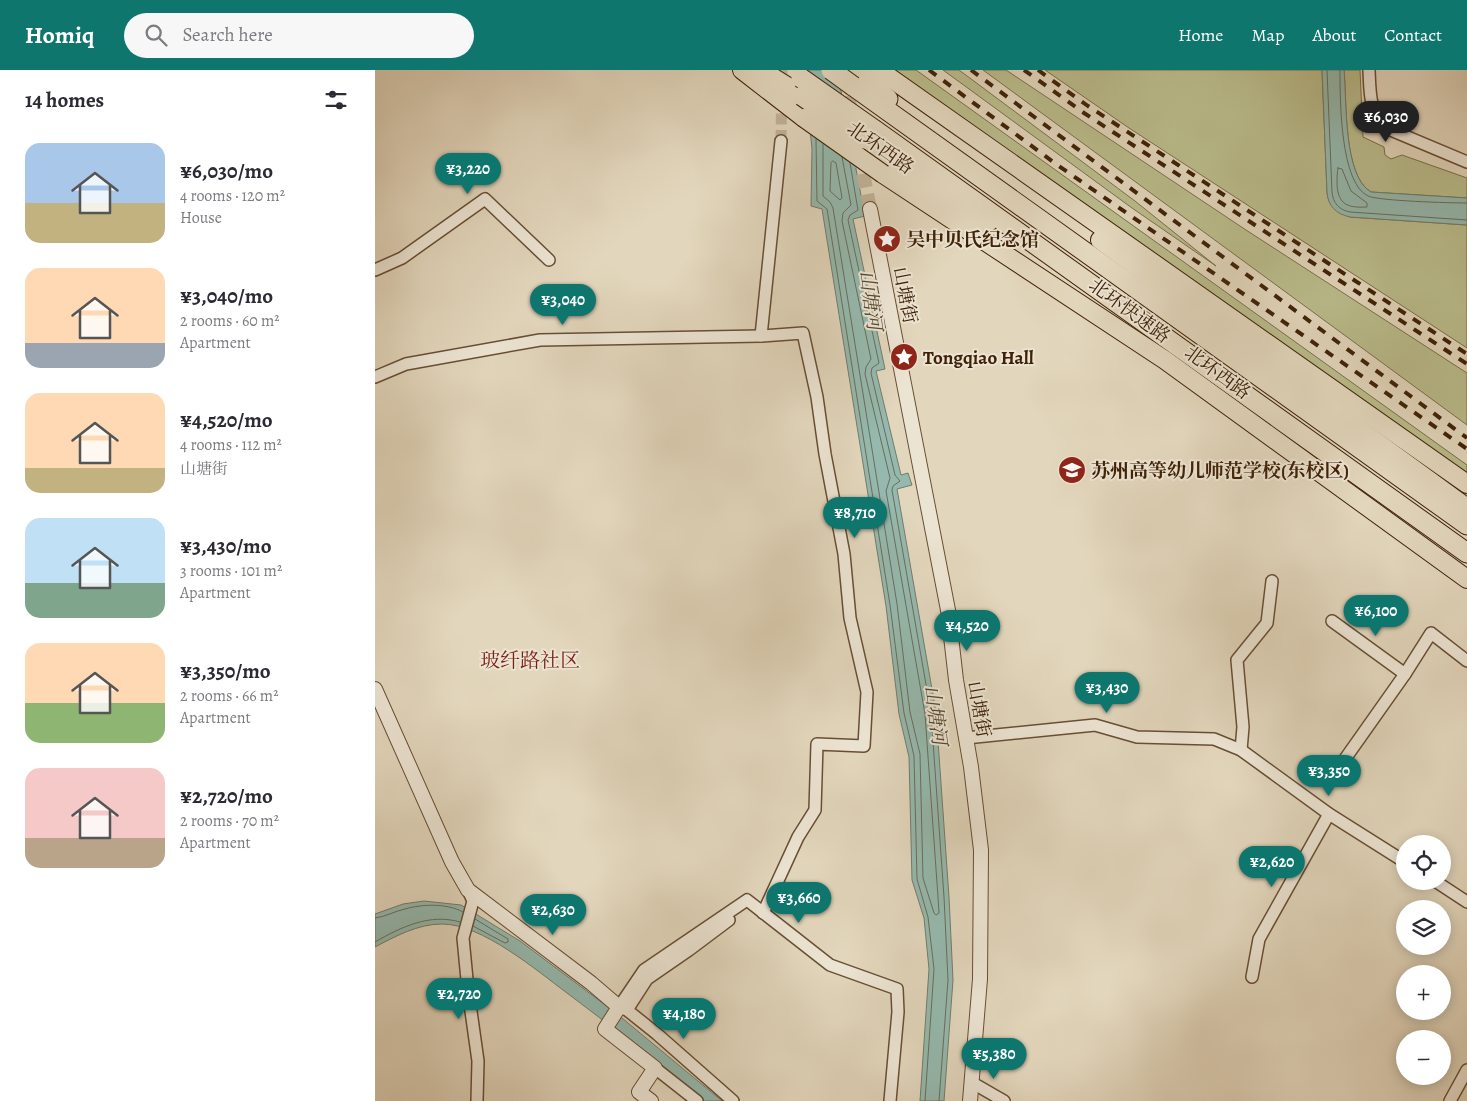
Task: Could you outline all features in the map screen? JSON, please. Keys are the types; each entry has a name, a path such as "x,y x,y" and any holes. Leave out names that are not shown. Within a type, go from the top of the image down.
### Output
{"highway":[{"name":"北环快速路","path":"759,70 798,81 870,134 960,207 1081,275 1467,553"},
{"name":"北环快速路","path":"831,70 856,76 947,153 1467,525"}],"main road":[{"name":"北环西路","path":"742,70 804,118 883,174 1165,360 1467,579"},
{"path":"879,70 1209,300 1467,484"},
{"path":"944,117 1085,228 1467,508"}],"street":[{"path":"1369,70 1373,109 1378,120 1386,128 1467,162"},
{"path":"761,336 781,141"},
{"path":"375,270 402,258 485,199 549,260"},
{"name":"山塘街","path":"870,209 946,600 981,850 980,979 970,1101"},
{"path":"375,377 406,364 540,340 761,336 803,333 817,397 825,454 844,554 850,618 867,692 864,746 817,744 815,810 798,836 763,913"},
{"path":"1241,750 1243,727 1237,660 1267,623 1272,581"},
{"path":"1332,621 1405,674"},
{"path":"1340,766 1405,674 1431,633 1467,661"},
{"path":"375,689 452,862 470,895 591,983 733,1101"},
{"path":"966,738 1095,725 1137,737 1214,739 1241,750 1329,814 1396,856"},
{"path":"1252,977 1259,939 1329,814"},
{"path":"1449,890 1467,902"},
{"path":"470,895 463,938 478,1061 477,1101"},
{"path":"621,1009 643,970 747,900 830,965 897,989 897,1030 890,1101"},
{"path":"697,1101 655,1072 605,1029 606,1025 647,979 713,933 744,906"},
{"path":"1450,1101 1467,1070"},
{"path":"643,1101 640,1098 655,1072"},
{"path":"651,1101 639,1092 655,1072"},
{"path":"971,1082 1004,1101"}],"green space":[{"path":"888,70 916,70 1467,465 1467,478"},
{"path":"943,70 959,70 1135,201 1216,266 1132,208"},
{"path":"983,70 1006,70 1246,230 1467,373 1467,425"},
{"path":"1045,70 1322,70 1327,192 1331,205 1350,217 1467,225 1467,348 1129,128"},
{"path":"1344,70 1360,70 1363,137 1384,147 1385,155 1391,159 1402,155 1467,178 1467,198 1371,192 1362,183 1355,171 1348,137"}],"water":[{"name":"山塘河","path":"804,70 837,70 865,216 853,219 885,369 876,371 901,475 908,473 912,485 897,489 936,712 949,897 953,980 944,1101 920,1101 929,969 924,918 912,880 909,757 899,714 886,606 822,209 811,206 812,149"},
{"path":"1322,70 1344,70 1348,137 1355,171 1362,183 1371,192 1467,198 1467,225 1350,217 1334,209 1329,201 1327,192"},
{"path":"424,901 461,905 520,941 616,1013 722,1101 704,1101 540,973 508,950 474,932 458,926 442,924 424,926 407,931 375,947 375,914 403,904"}],"tunnel":[{"path":"781,141 782,70"},
{"path":"844,75 852,118"},
{"path":"859,153 870,209"}],"railway":[{"path":"929,70 1056,164 1467,449"},
{"path":"971,70 1467,438"},
{"path":"1024,70 1084,113 1467,364"},
{"path":"1038,70 1088,106 1467,354"}],"place":[{"name":"吴中贝氏纪念馆","path":"887,239"},
{"name":"Tongqiao Hall","path":"904,357"},
{"name":"苏州高等幼儿师范学校(东校区)","path":"1072,470"}],"district":[{"name":"玻纤路社区","path":"530,660"}]}
